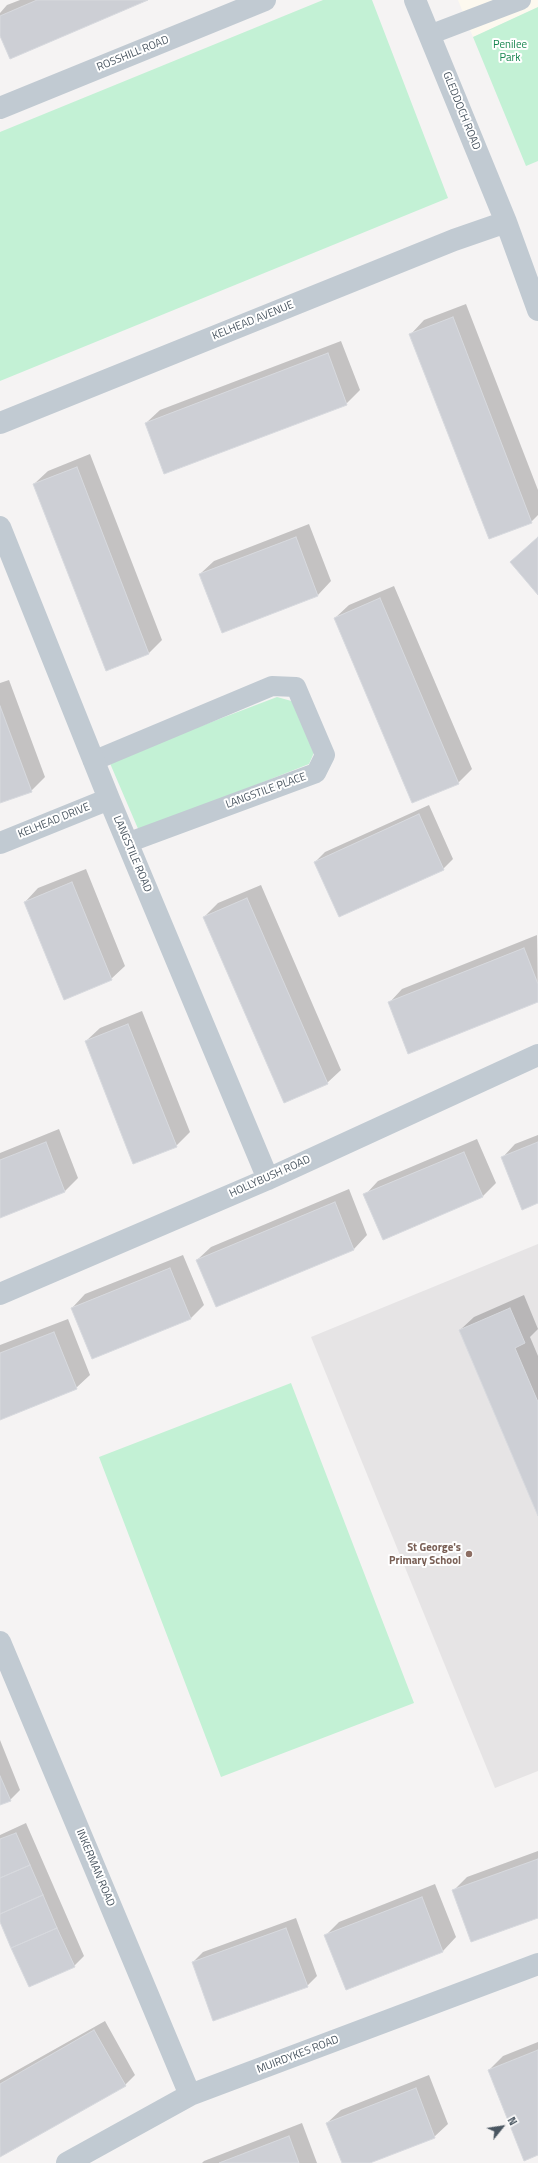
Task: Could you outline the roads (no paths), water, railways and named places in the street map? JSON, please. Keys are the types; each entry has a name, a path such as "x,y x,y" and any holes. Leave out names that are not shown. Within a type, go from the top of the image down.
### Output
{"street":[{"name":"ROSSHILL ROAD","path":"0,108 265,0"},
{"name":"GLEDDOCH ROAD","path":"415,0 506,222 538,310"},
{"name":"KELHEAD AVENUE","path":"0,423 454,240 506,222"},
{"name":"LANGSTILE ROAD","path":"0,527 108,799 268,1179"},
{"name":"KELHEAD DRIVE","path":"0,844 108,799"},
{"name":"HOLLYBUSH ROAD","path":"0,1294 268,1179 538,1054"},
{"name":"INKERMAN ROAD","path":"0,1642 190,2095"},
{"name":"MUIRDYKES ROAD","path":"67,2163 190,2095 538,1964"}],"lane":[{"path":"429,35 521,0"},
{"name":"LANGSTILE PLACE","path":"93,761 272,686 296,687 325,755 316,773 127,843"}],"place":[{"name":"St George's Primary School","path":"469,1554"}],"park label":[{"name":"Penilee Park","path":"510,51"}]}
